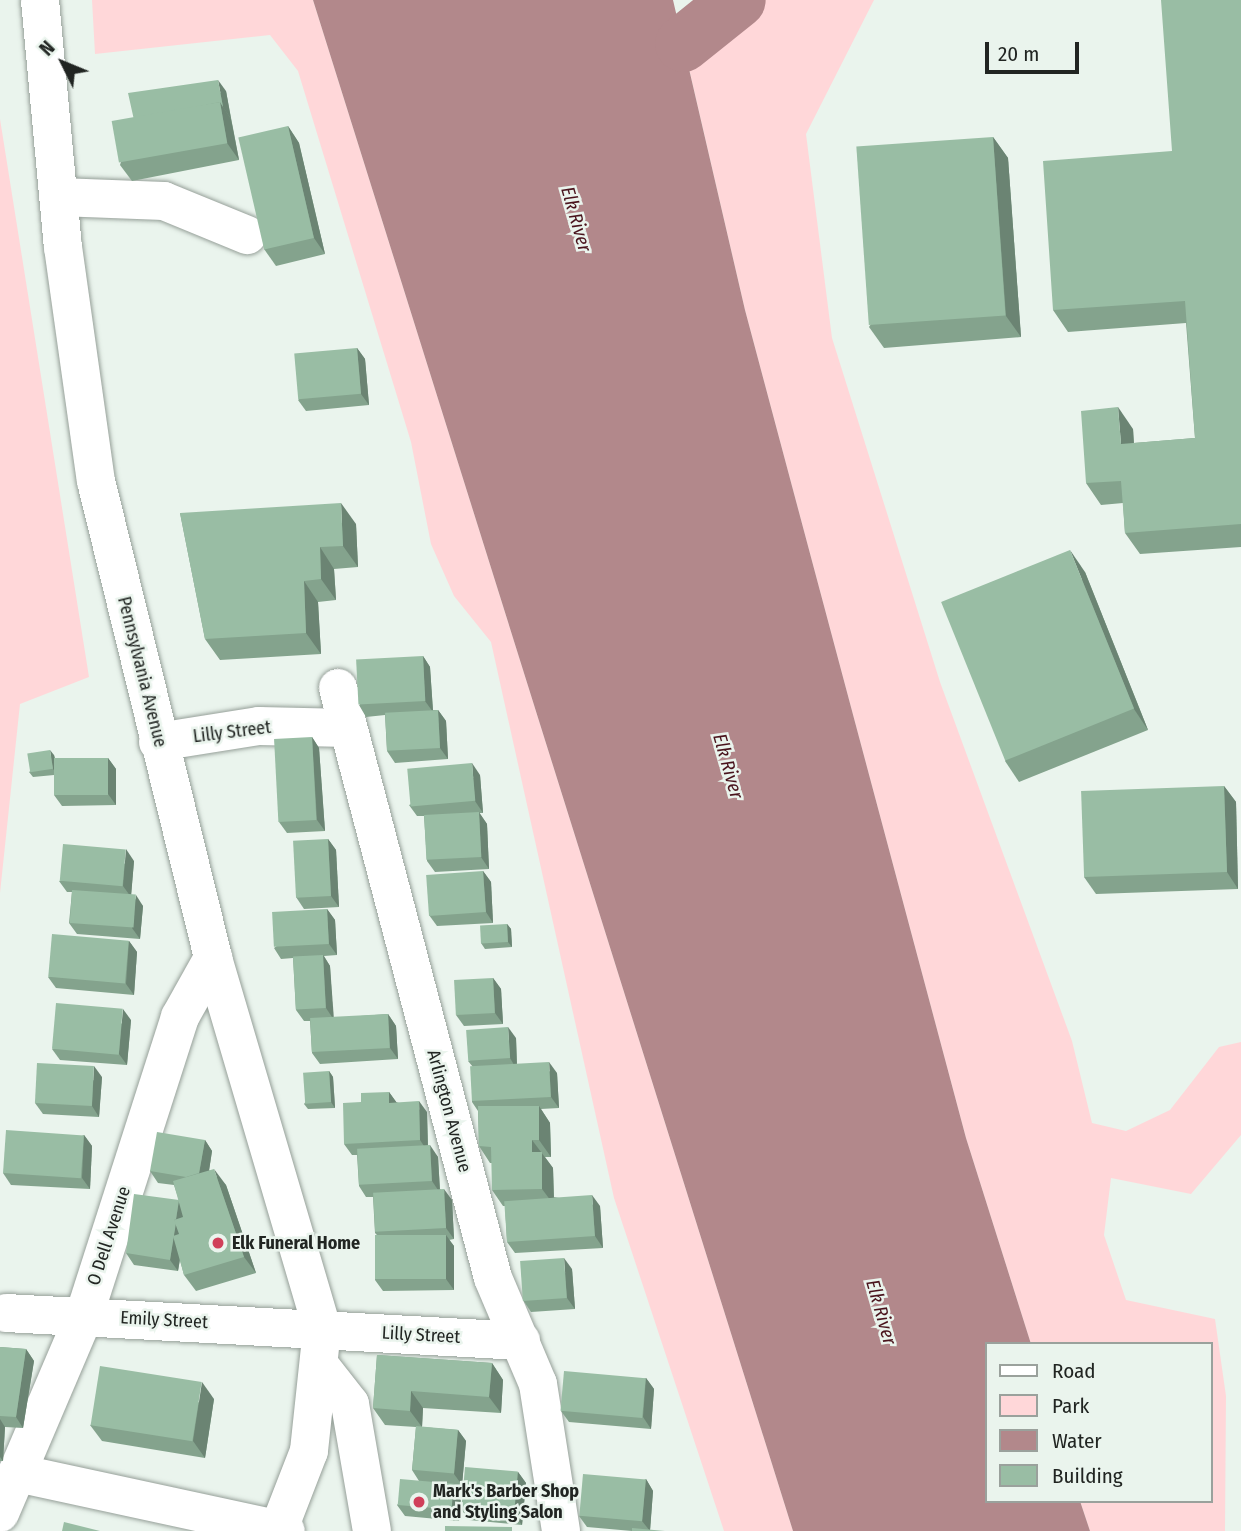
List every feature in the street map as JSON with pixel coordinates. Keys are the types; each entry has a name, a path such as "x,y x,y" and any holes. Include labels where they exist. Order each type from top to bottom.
{"street":[{"name":"Pennsylvania Avenue","path":"40,0 59,197 96,481 213,958 322,1329 321,1367 309,1451 281,1530"},
{"path":"59,197 164,201 247,235"},
{"name":"Arlington Avenue","path":"338,688 493,1278 538,1384 561,1531"},
{"name":"Lilly Street","path":"158,742 259,726 348,728"},
{"name":"O Dell Avenue","path":"0,1513 84,1316 180,1017 213,958"},
{"name":"Emily Street","path":"6,1313 322,1329"},
{"name":"Lilly Street","path":"322,1329 521,1341"},
{"path":"321,1367 350,1404 372,1531"},
{"path":"17,1473 281,1530"}],"green space":[{"path":"92,0 313,0 793,1531 724,1531 614,1198 491,642 454,596 431,544 411,442 298,71 270,35 95,54"},
{"path":"764,0 874,0 806,134 832,338 940,682 1072,1041 1092,1123 1126,1131 1170,1110 1219,1047 1241,1042 1241,1135 1191,1194 1111,1178 1104,1235 1126,1300 1215,1319 1226,1396 1225,1531 1090,1531 1081,1503 1213,1503 1213,1342 1030,1342 966,1138 745,310 687,60"},
{"path":"0,119 89,677 20,704 0,893"}],"water":[{"name":"Elk River","path":"313,0 673,0 745,310 966,1138 1030,1342 986,1342 986,1503 1081,1503 1090,1531 793,1531"}],"building":[{"path":"1161,0 1241,0 1241,524 1125,533 1121,481 1086,483 1081,411 1118,407 1121,444 1195,438 1185,301 1053,310 1043,161 1172,151"},
{"path":"218,80 223,107 220,102 134,120 128,93"},
{"path":"220,102 227,143 119,162 112,121"},
{"path":"288,126 314,238 264,250 238,137"},
{"path":"993,137 1005,316 869,325 856,147"},
{"path":"357,348 361,394 298,399 294,353"},
{"path":"341,503 343,546 320,547 321,579 304,581 306,633 205,639 180,513"},
{"path":"1070,550 1134,709 1005,761 941,602"},
{"path":"423,656 425,701 358,704 356,660"},
{"path":"438,710 440,748 387,751 385,713"},
{"path":"312,737 316,820 278,822 274,739"},
{"path":"50,750 53,769 30,772 27,754"},
{"path":"54,758 108,758 108,795 54,795"},
{"path":"472,763 475,801 411,807 407,769"},
{"path":"1224,786 1227,872 1084,877 1081,791"},
{"path":"479,812 481,857 426,860 424,815"},
{"path":"328,839 331,896 296,898 293,841"},
{"path":"63,844 126,849 123,886 60,881"},
{"path":"483,871 486,912 429,916 426,875"},
{"path":"72,890 136,894 134,927 70,923"},
{"path":"327,909 329,944 274,947 272,912"},
{"path":"507,924 508,942 481,943 480,925"},
{"path":"52,934 129,941 125,984 48,977"},
{"path":"323,955 326,1008 296,1009 293,957"},
{"path":"493,978 495,1013 456,1015 454,980"},
{"path":"56,1003 123,1009 119,1055 52,1049"},
{"path":"388,1014 390,1048 312,1052 310,1018"},
{"path":"508,1027 510,1058 468,1061 466,1030"},
{"path":"549,1062 551,1097 472,1101 470,1066"},
{"path":"37,1063 94,1066 92,1106 35,1103"},
{"path":"329,1071 331,1102 305,1104 303,1073"},
{"path":"389,1092 389,1103 419,1101 420,1140 344,1144 343,1103 361,1102 361,1093"},
{"path":"478,1106 539,1106 539,1140 532,1140 532,1152 542,1152 542,1189 492,1190 491,1147 479,1146"},
{"path":"6,1130 84,1135 81,1178 3,1173"},
{"path":"157,1132 205,1140 199,1173 186,1177 150,1171"},
{"path":"430,1145 432,1181 359,1185 357,1149"},
{"name":"Elk Funeral Home","path":"214,1169 244,1257 184,1275 173,1236 179,1234 174,1220 183,1217 173,1181"},
{"path":"444,1189 446,1228 375,1232 373,1193"},
{"path":"134,1194 179,1200 170,1260 126,1253"},
{"path":"592,1195 595,1236 507,1242 504,1201"},
{"path":"375,1235 446,1235 446,1279 375,1279"},
{"path":"564,1258 567,1298 523,1301 520,1261"},
{"path":"0,1347 26,1349 16,1417 0,1416"},
{"path":"377,1355 492,1363 489,1397 411,1391 410,1411 373,1408"},
{"path":"100,1366 202,1382 192,1441 91,1425"},
{"path":"564,1371 646,1378 642,1418 561,1411"},
{"path":"416,1426 458,1430 454,1473 412,1470"},
{"path":"465,1467 518,1472 514,1513 461,1509"},
{"path":"583,1474 646,1479 642,1521 579,1516"},
{"path":"400,1479 454,1484 452,1510 398,1505"},
{"path":"64,1522 100,1531 62,1531"},
{"path":"445,1526 512,1527 512,1531 445,1531"},
{"path":"632,1528 665,1531 632,1531"}],"waterway":[{"path":"683,44 738,0"}],"place":[{"name":"Elk Funeral Home","path":"218,1243"},
{"name":"Mark's Barber Shop and Styling Salon","path":"419,1502"}]}
